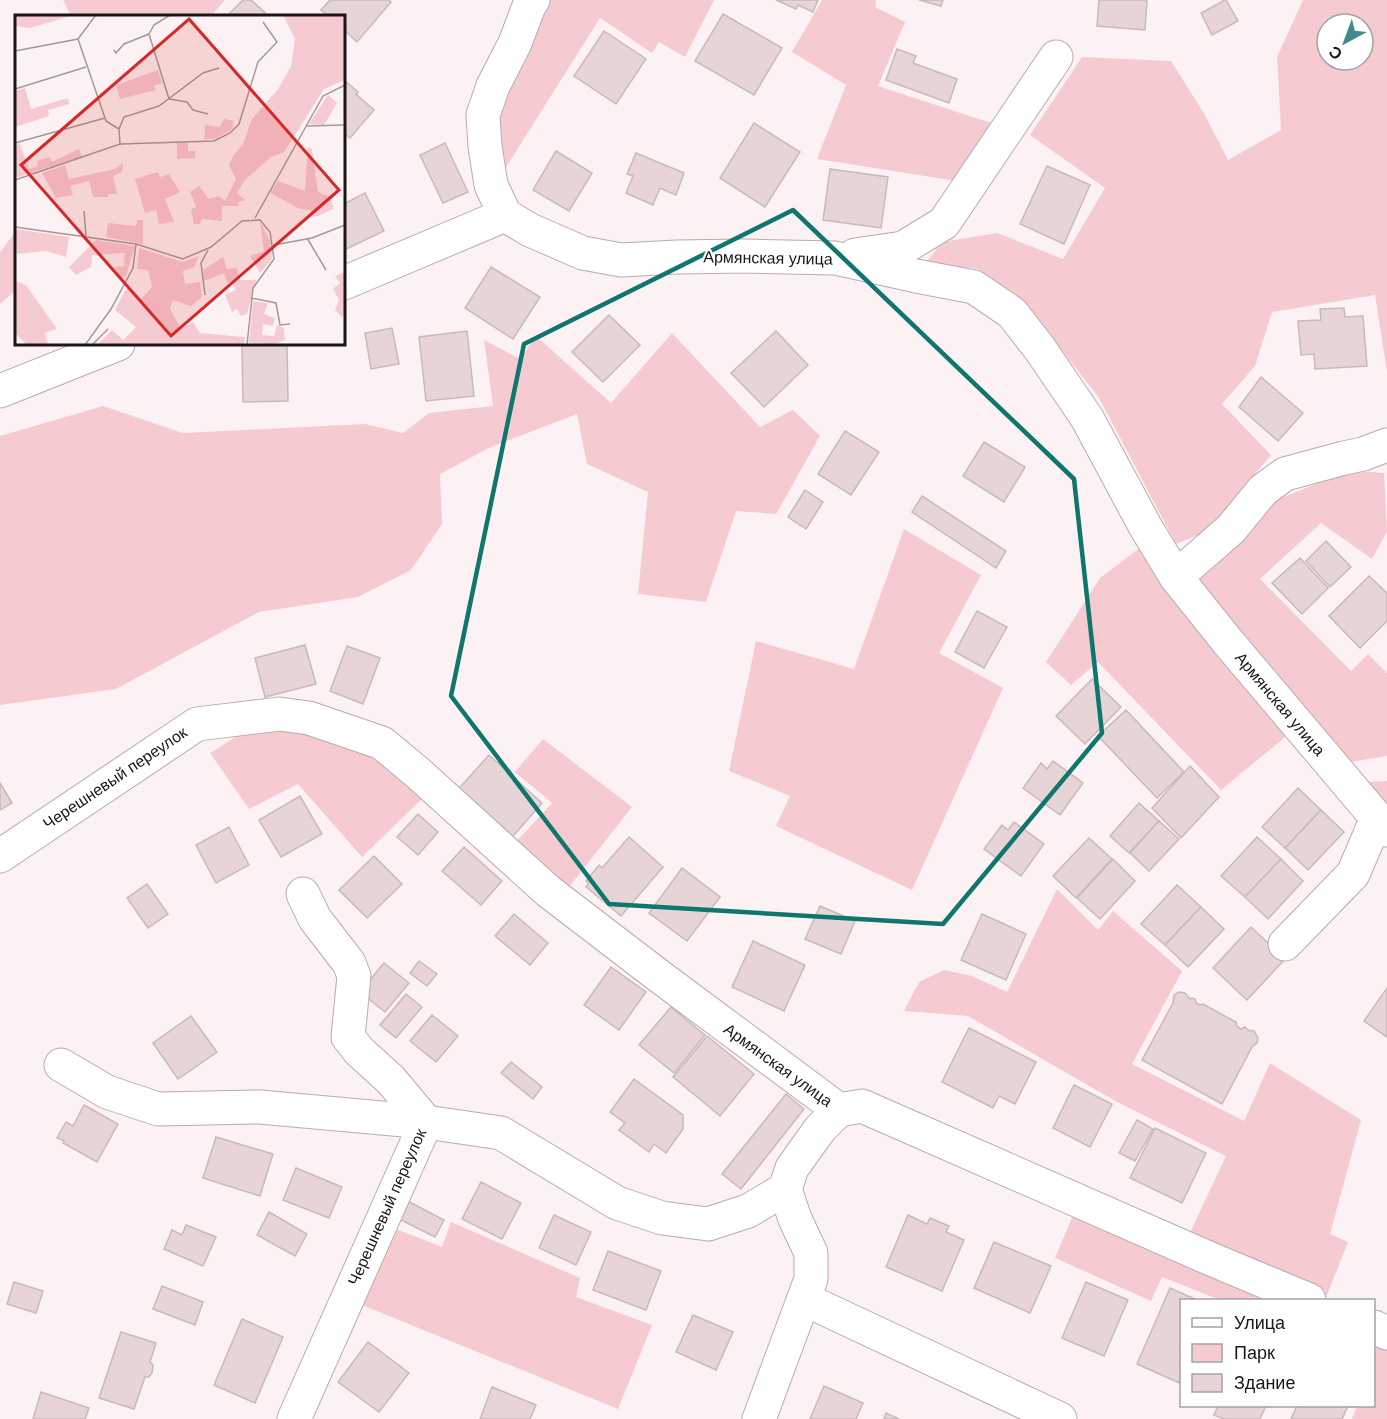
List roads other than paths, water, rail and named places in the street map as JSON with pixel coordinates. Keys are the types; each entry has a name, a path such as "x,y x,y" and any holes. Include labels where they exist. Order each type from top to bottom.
{"street":[{"path":"345,283 505,215 491,185 483,115 493,87 515,43 526,2"},
{"path":"835,258 903,248 945,223 1056,57"},
{"name":"Армянская улица","path":"505,215 530,230 583,253 621,260 744,256 835,258 974,287 1012,313 1040,349 1087,418 1145,526 1176,576 1228,642 1382,824"},
{"path":"0,391 115,345"},
{"path":"1176,576 1231,529 1263,490 1285,474 1363,454 1387,445"},
{"name":"Черешневый переулок","path":"0,856 197,724 279,714 309,718"},
{"name":"Армянская улица","path":"309,718 382,743 548,891 839,1110 862,1106 1307,1299"},
{"path":"1285,944 1353,874 1382,824"},
{"path":"303,894 315,919 349,963 354,976 348,1037 359,1051 391,1080 426,1122"},
{"path":"61,1065 106,1092 158,1109 260,1107 426,1122"},
{"path":"759,1419 811,1279 811,1253 795,1219 785,1189 792,1168 820,1130 839,1110"},
{"name":"Черешневый переулок","path":"294,1419 426,1122 501,1133 617,1203 662,1218 708,1224 748,1211 785,1189"},
{"path":"804,1299 1060,1419"}]}
